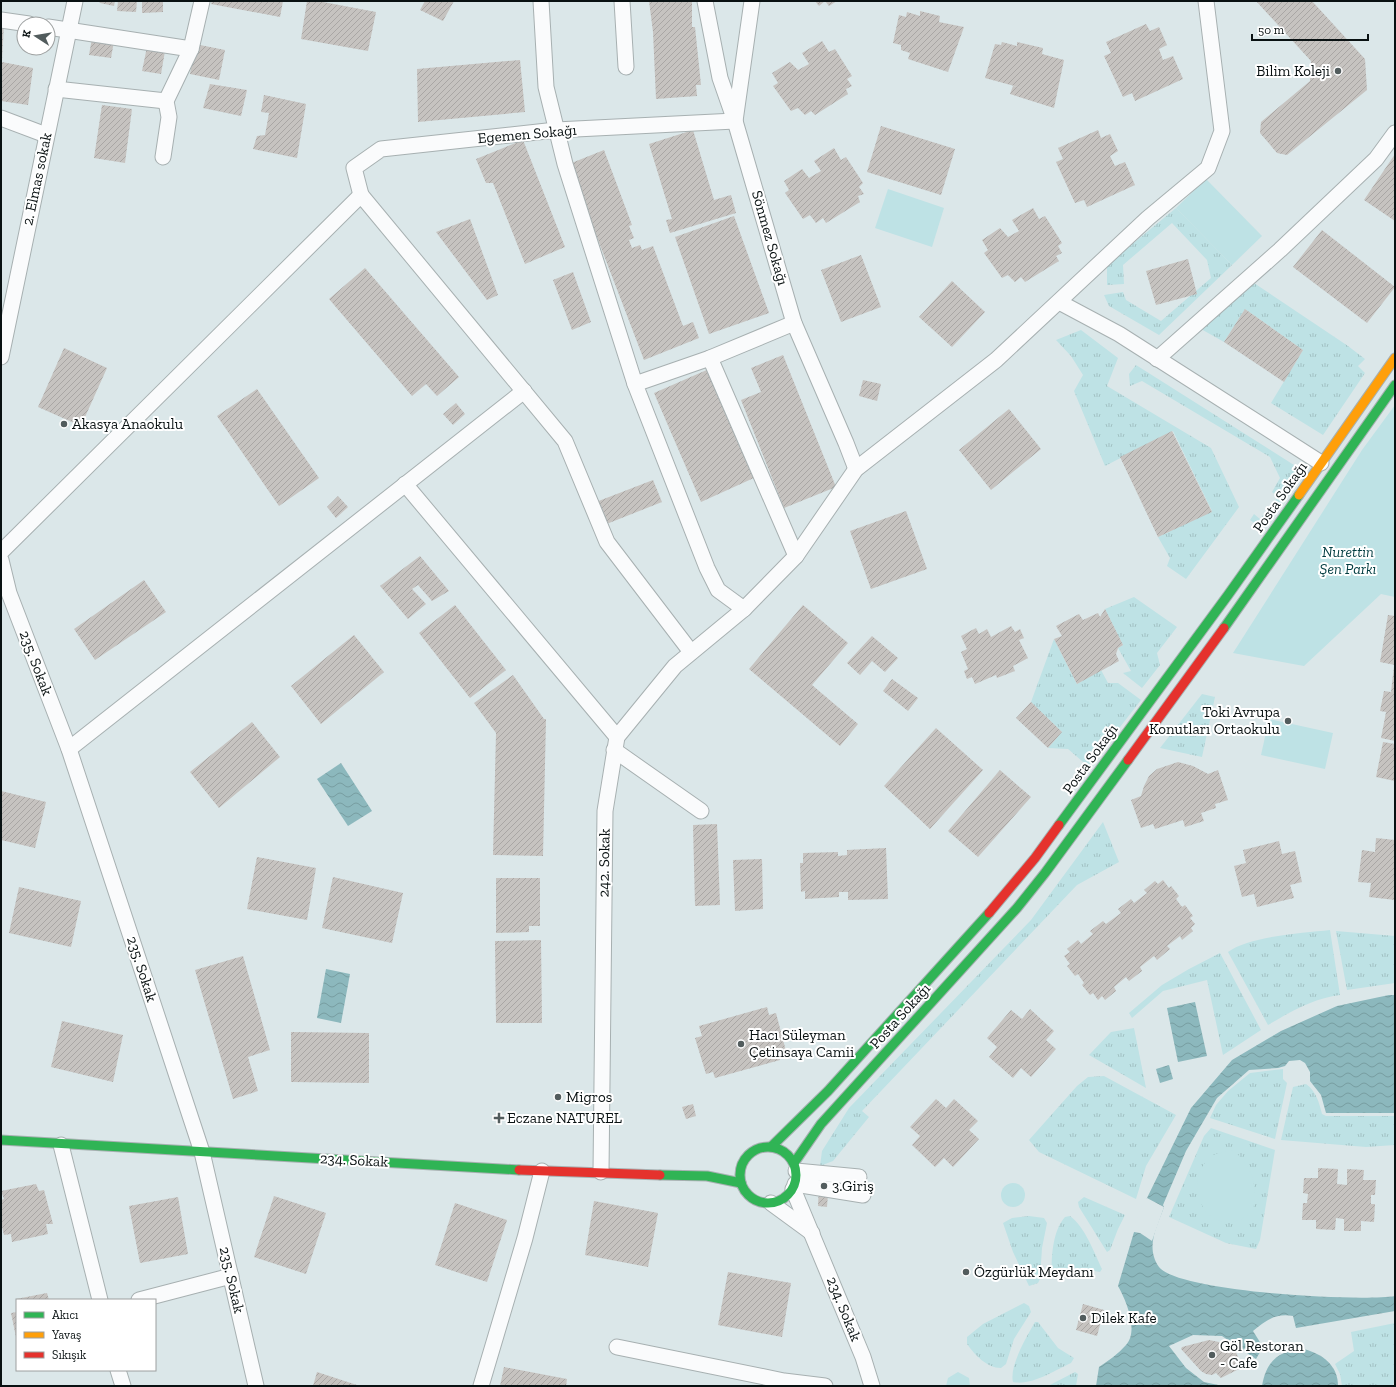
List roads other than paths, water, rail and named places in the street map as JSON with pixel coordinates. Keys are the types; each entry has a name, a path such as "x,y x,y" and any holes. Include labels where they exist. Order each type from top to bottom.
{"street":[{"name":"2. Elmas sokak","path":"1,356 75,1"},
{"path":"163,157 169,117 166,101 191,49 202,1"},
{"path":"541,1 546,87 556,130 565,164 636,384 707,568 718,590 744,608"},
{"path":"622,1 626,67"},
{"name":"Sönmez Sokağı","path":"705,1 720,78 735,121 794,323 856,468"},
{"path":"735,121 752,1"},
{"path":"616,743 675,666 744,608 796,556 856,468 996,360 1148,218 1208,168 1222,131 1206,1"},
{"path":"1,20 16,22"},
{"path":"56,27 191,49"},
{"path":"56,89 166,101"},
{"path":"1,118 46,135"},
{"name":"Egemen Sokağı","path":"361,195 354,168 381,149 556,130 735,121"},
{"path":"1157,359 1280,250 1370,165 1395,133"},
{"path":"1,552 361,195 565,441 607,542 691,652"},
{"path":"1058,302 1119,334 1335,471"},
{"path":"636,384 710,358 794,323"},
{"path":"710,358 796,556"},
{"name":"Posta Sokağı","path":"772,1146 794,1127 1008,891 1034,858 1195,639 1395,358"},
{"name":"Posta Sokağı","path":"795,1177 820,1124 1016,908 1045,873 1226,626 1395,385"},
{"path":"69,749 524,391"},
{"path":"405,484 616,743 701,811"},
{"name":"235. Sokak","path":"1,560 9,593 69,749 202,1152 256,1386"},
{"name":"242. Sokak","path":"601,1172 605,811 616,743"},
{"name":"234. Sokak","path":"1,1140 61,1145 542,1171 706,1176 741,1183"},
{"path":"61,1145 100,1299"},
{"path":"772,1146 784,1151 795,1177 784,1199 771,1203 758,1202 752,1198 741,1183 740,1176 743,1162 747,1156 758,1148 772,1146"},
{"name":"234. Sokak","path":"706,1176 743,1162"},
{"path":"481,1386 525,1238 542,1171"},
{"path":"795,1177 859,1177"},
{"path":"795,1177 863,1195"},
{"name":"234. Sokak","path":"795,1177 813,1234 863,1357 872,1386"},
{"path":"771,1203 813,1234"},
{"path":"143,1299 231,1276"},
{"path":"617,1347 755,1381 784,1381 825,1386"},
{"path":"118,1371 122,1386"}],"water":[{"path":"341,763 372,811 348,826 317,779"},
{"path":"326,969 350,974 341,1023 317,1018"},
{"path":"1395,995 1395,1113 1326,1113 1321,1095 1310,1081 1310,1072 1305,1063 1300,1060 1289,1061 1285,1066 1278,1068 1249,1070 1217,1098 1186,1151 1163,1205 1164,1207 1154,1237 1153,1252 1159,1267 1173,1276 1199,1283 1233,1289 1310,1296 1376,1298 1395,1296 1395,1311 1296,1328 1293,1316 1287,1315 1272,1318 1253,1331 1263,1347 1256,1359 1222,1336 1193,1335 1169,1346 1186,1368 1204,1382 1223,1386 1096,1386 1099,1367 1120,1351 1130,1339 1130,1316 1118,1286 1134,1232 1147,1198 1191,1108 1232,1060 1281,1031 1337,1006"},
{"path":"1195,1002 1207,1056 1178,1062 1167,1008"},
{"path":"1169,1065 1173,1079 1160,1083 1156,1069"},
{"path":"1304,1349 1323,1357 1332,1366 1338,1386 1262,1386 1267,1370 1275,1358 1287,1352"}],"place":[{"name":"Bilim Koleji","path":"1338,71"},
{"name":"Akasya Anaokulu","path":"64,424"},
{"name":"Toki Avrupa Konutları Ortaokulu","path":"1288,721"},
{"name":"Hacı Süleyman Çetinsaya Camii","path":"741,1044"},
{"name":"Migros","path":"558,1097"},
{"name":"Eczane NATUREL","path":"499,1118"},
{"name":"3.Giriş","path":"824,1186"},
{"name":"Özgürlük Meydanı","path":"966,1272"},
{"name":"Dilek Kafe","path":"1083,1318"},
{"name":"Göl Restoran - Cafe","path":"1212,1355"}],"park label":[{"name":"Nurettin Şen Parkı","path":"1348,560"}]}
